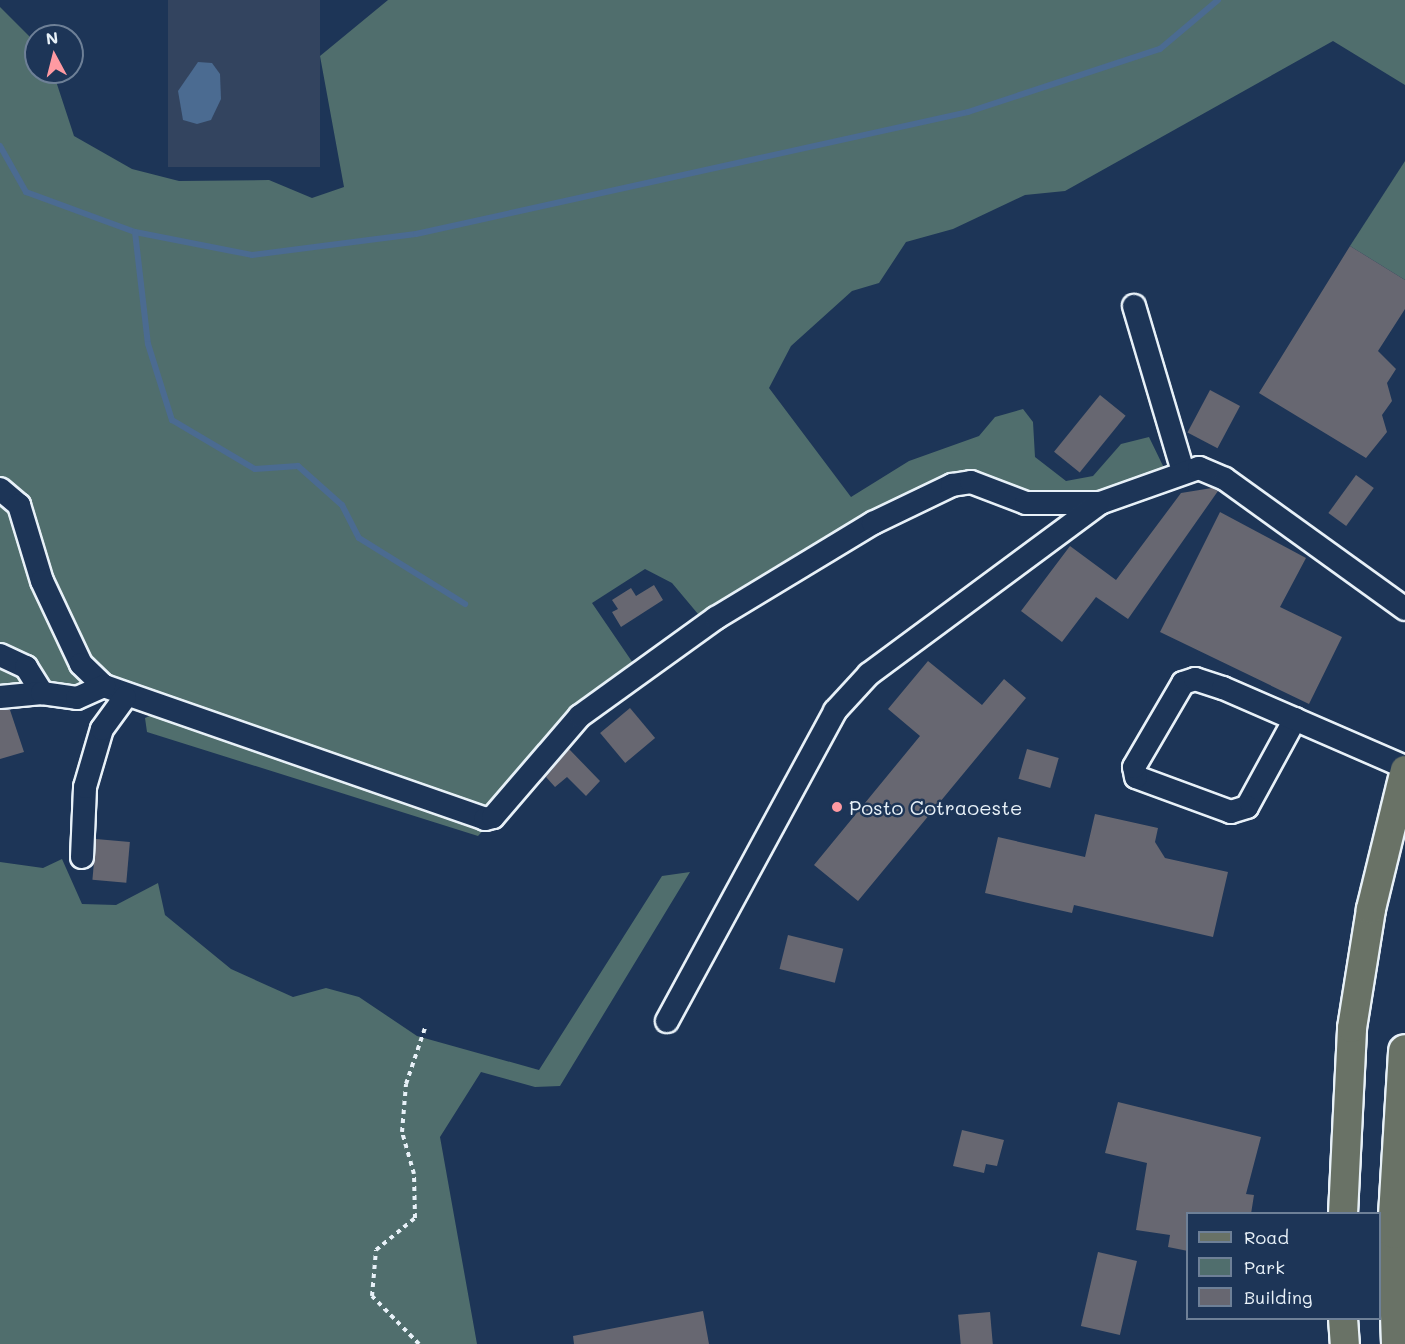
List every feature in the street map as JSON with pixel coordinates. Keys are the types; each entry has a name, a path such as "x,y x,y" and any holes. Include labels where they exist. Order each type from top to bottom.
{"highway":[{"path":"1398,1344 1394,1232 1405,1051"}],"main road":[{"path":"1343,1212 1352,1028 1371,909 1405,769"},
{"path":"1343,1320 1345,1344"}],"street":[{"path":"1134,306 1183,471"},
{"path":"667,1021 835,711 869,674 1100,504 1183,471 1199,468 1225,479 1405,609"},
{"path":"0,489 19,505 42,581 81,664 104,686 125,697 485,819 493,817 580,716 716,618 873,524 952,485 971,482 1026,503 1100,504"},
{"path":"0,655 26,668 42,693"},
{"path":"1295,719 1247,807 1231,812 1136,777 1134,767 1183,683 1195,679 1223,688 1295,719 1405,769"},
{"path":"0,697 42,693 77,698 104,686"},
{"path":"82,857 85,787 102,729 125,697"}],"path":[{"path":"419,1344 372,1296 376,1250 416,1218 414,1174 402,1132 406,1084 425,1028"}],"shaded area":[{"path":"168,0 320,0 320,167 168,167"},
{"path":"198,62 212,63 220,74 221,99 211,120 197,124 183,120 178,91"}],"green space":[{"path":"388,0 1405,0 1405,85 1333,41 1065,191 1025,195 953,229 906,242 879,283 852,291 791,346 769,388 851,497 909,461 979,436 995,417 1023,409 1033,422 1035,457 1066,481 1093,476 1121,444 1149,437 1165,470 1098,494 1031,498 966,475 865,517 698,614 672,583 645,569 592,603 635,666 478,836 147,732 145,718 152,715 97,694 0,692 0,7 24,31 24,84 57,84 74,136 132,169 179,181 269,180 312,198 344,187 320,56"},
{"path":"1405,161 1405,280 1350,246"},
{"path":"62,859 82,904 116,905 158,883 165,915 231,969 293,997 326,988 359,997 417,1036 539,1070 662,876 690,872 560,1086 535,1087 481,1072 440,1137 477,1344 0,1344 0,862 43,868"}],"building":[{"path":"1350,246 1405,280 1405,309 1378,351 1396,369 1387,383 1392,401 1382,415 1387,432 1366,458 1259,393"},
{"path":"1210,390 1240,406 1217,448 1187,432"},
{"path":"1100,395 1126,416 1080,472 1054,452"},
{"path":"1356,475 1374,488 1346,526 1328,513"},
{"path":"1212,488 1218,491 1128,619 1096,597 1062,642 1021,611 1070,546 1116,580 1181,493"},
{"path":"1220,512 1306,558 1280,607 1342,637 1309,704 1160,632"},
{"path":"654,585 663,600 621,627 612,612 618,609 612,600 631,588 636,596"},
{"path":"928,661 982,705 1004,679 1026,698 858,901 814,865 920,736 888,709"},
{"path":"630,708 655,738 625,763 600,733"},
{"path":"0,710 10,710 24,752 0,759"},
{"path":"569,749 600,781 586,796 567,777 555,787 546,777"},
{"path":"1027,749 1059,758 1050,788 1018,779"},
{"path":"1095,814 1158,828 1155,842 1165,858 1228,872 1213,937 1074,905 1072,913 985,893 998,837 1085,857"},
{"path":"96,839 130,842 126,883 92,880"},
{"path":"788,935 843,949 835,983 780,969"},
{"path":"1118,1102 1261,1137 1246,1194 1254,1195 1251,1212 1186,1212 1186,1251 1168,1247 1170,1235 1136,1230 1147,1163 1105,1153"},
{"path":"962,1130 1004,1140 997,1166 986,1164 984,1173 953,1166"},
{"path":"1098,1252 1137,1261 1120,1335 1081,1326"},
{"path":"703,1311 709,1344 574,1344 573,1336"},
{"path":"990,1312 993,1344 961,1344 958,1315"}],"waterway":[{"path":"0,146 26,192 135,232 252,255 416,234 968,112 1160,49 1218,0"},
{"path":"135,232 148,344 172,420 255,469 298,466 342,505 359,538 465,604"}],"place":[{"name":"Posto Cotraoeste","path":"837,807"}]}
